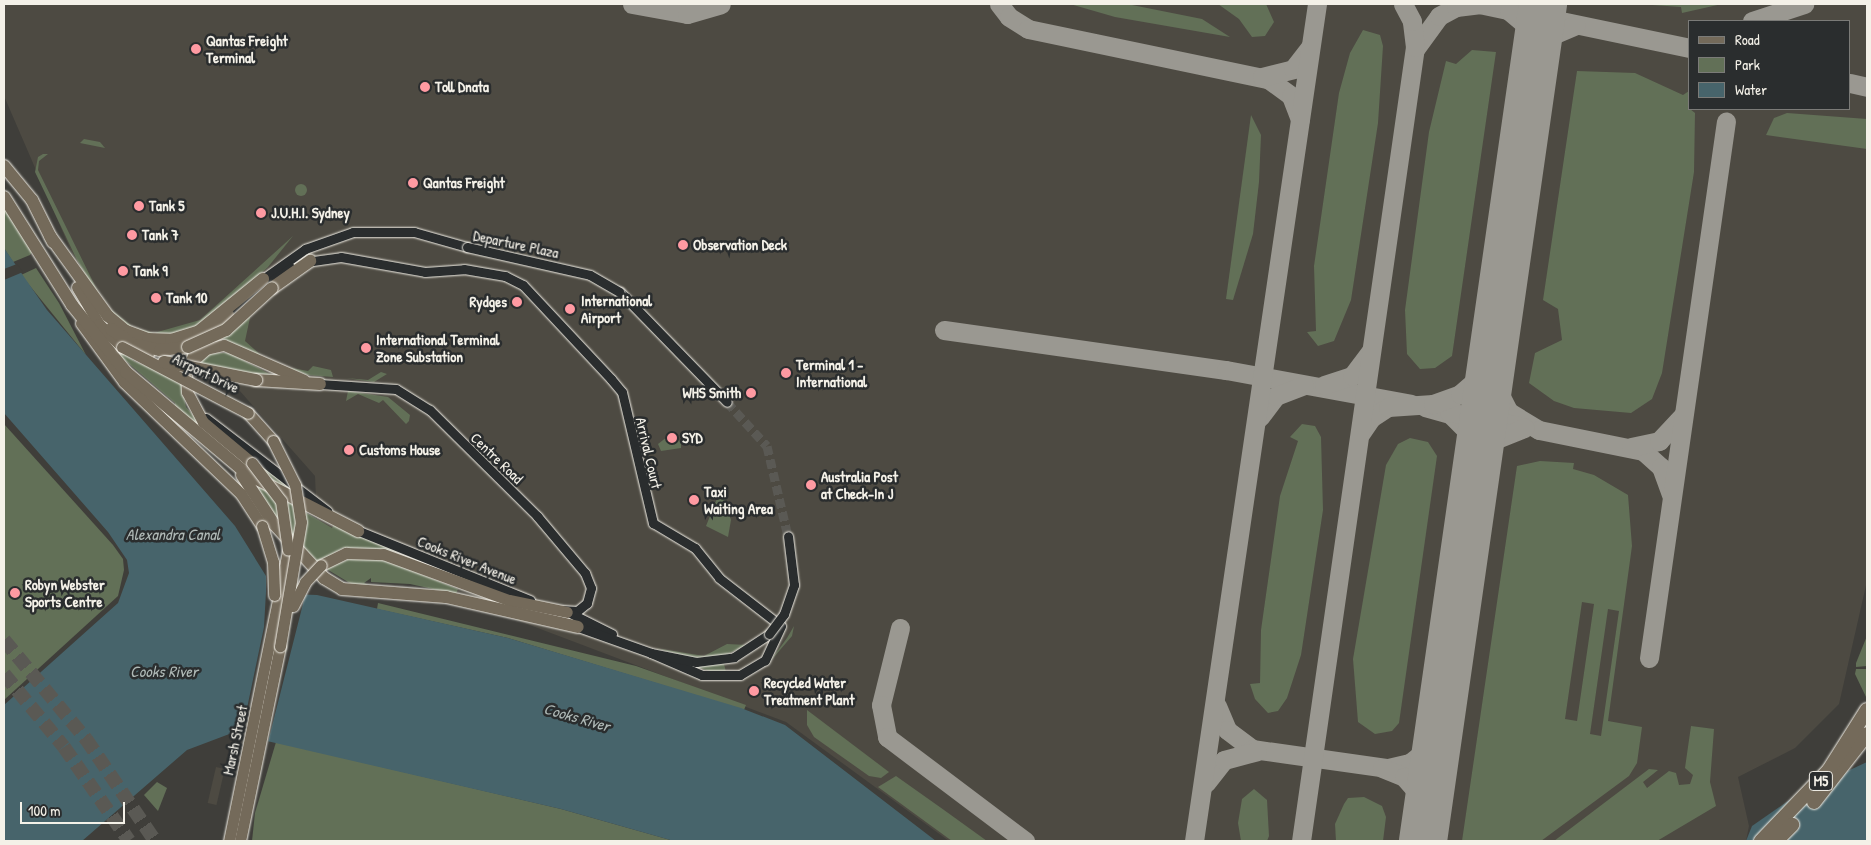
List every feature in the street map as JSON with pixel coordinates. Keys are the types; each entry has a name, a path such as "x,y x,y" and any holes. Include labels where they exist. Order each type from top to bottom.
{"highway":[{"name":"Airport Drive","path":"4,166 32,200 77,288"},
{"path":"4,197 20,216 72,305 116,362 187,424 245,479 274,524 335,586 355,593 446,597 578,627"},
{"path":"50,236 108,316 141,337 164,341 188,336 247,292 314,260"},
{"path":"114,332 151,349 192,348 226,330 269,282"},
{"path":"77,288 125,345 182,368 256,380 320,384"},
{"path":"187,424 265,485 358,531"},
{"name":"M5","path":"1761,841 1829,770 1867,710"},
{"name":"M5","path":"1776,841 1839,775 1867,734"}],"main road":[{"name":"Airport Drive","path":"77,288 99,324 125,345 238,406 266,431 286,462 298,497 301,534 275,645"},
{"path":"247,292 192,348 188,368 187,389 203,422 252,462 276,491 288,530 275,645"},
{"path":"72,305 124,382 163,424 242,494 262,526 274,571 275,645"},
{"path":"187,389 199,354 220,345 284,374 320,384"},
{"path":"275,645 299,592 321,565 346,553 367,552 435,572 509,600 568,612"},
{"path":"435,572 478,594 578,627"},
{"name":"Marsh Street","path":"240,841 248,776 275,645"},
{"name":"Marsh Street","path":"229,841 248,776"}],"street":[{"name":"Departure Plaza","path":"269,282 281,264 334,237 401,230 590,275 620,292 727,402"},
{"name":"Arrival Court","path":"314,260 341,257 425,272 472,270 517,281 622,392 653,523 695,548 719,578 781,626 764,660 740,675 702,676 651,653"},
{"name":"Centre Road","path":"320,384 396,389 420,402 537,516 585,573 590,598 582,608 568,612"},
{"name":"Cooks River Avenue","path":"187,389 207,418 358,531 568,612 629,644"},
{"path":"578,627 651,653 707,663 742,653 770,634 784,614 794,585 788,536"}],"shaded area":[{"path":"4,4 1867,4 1867,581 1839,704 1795,748 1738,777 1749,826 1746,841 949,841 786,722 318,545 315,476 239,390 122,321 84,281 4,96"},
{"path":"216,767 225,769 216,805 208,803"}],"green space":[{"path":"1070,4 1127,4 1202,19 1230,37 1115,17"},
{"path":"1218,4 1266,4 1274,22 1265,36 1252,37 1239,19"},
{"path":"1638,4 1722,4 1682,13 1681,7"},
{"path":"1363,30 1380,35 1383,46 1378,123 1351,300 1334,341 1318,346 1307,332 1316,331 1314,266 1339,93 1350,53"},
{"path":"1472,50 1496,52 1452,356 1435,368 1420,369 1407,354 1405,310 1429,132 1446,61 1456,64"},
{"path":"1577,71 1635,73 1683,95 1688,92 1688,110 1695,113 1694,172 1662,373 1652,399 1631,413 1574,408 1554,401 1529,383 1535,353 1562,340 1558,309 1543,300"},
{"path":"1787,113 1867,119 1867,149 1766,135 1774,118"},
{"path":"1251,115 1261,135 1259,182 1253,234 1233,300 1226,299"},
{"path":"84,139 100,142 105,148 80,143"},
{"path":"48,154 39,161 38,170 104,304 133,327 154,333 200,320 293,236 268,267 205,323 168,336 142,333 112,316 98,298 77,260 35,172 38,157"},
{"path":"301,184 307,190 301,196 295,190"},
{"path":"4,206 34,248 30,255 13,262 4,248"},
{"path":"36,268 59,303 86,355 21,275"},
{"path":"251,313 245,341 264,358 220,337"},
{"path":"111,343 134,361 180,380 186,407 206,430 305,495 286,494 175,408 175,403 114,351"},
{"path":"212,353 230,353 273,376 203,368 201,361"},
{"path":"313,366 331,370 333,377 308,375 286,367 308,371"},
{"path":"381,372 387,374 374,382 346,378 368,380"},
{"path":"348,391 388,397 410,415 409,421 406,424 383,400 379,403 358,394 346,401"},
{"path":"4,424 113,545 123,559 124,570 118,596 4,700"},
{"path":"1302,424 1315,426 1321,437 1323,510 1301,655 1287,698 1278,711 1268,713 1255,699 1250,684 1260,683 1261,630 1280,496 1298,441 1290,437"},
{"path":"667,437 681,441 681,448 661,451 658,444"},
{"path":"1410,438 1428,442 1437,456 1399,723 1392,731 1375,734 1358,722 1353,659 1386,465 1398,444"},
{"path":"1540,461 1574,463 1573,469 1594,475 1628,495 1632,546 1608,721 1642,727 1637,763 1629,776 1541,841 1462,841 1517,466","holes":["1582,602 1594,604 1577,721 1565,719","1608,609 1619,611 1601,736 1590,734"]},
{"path":"261,486 332,528 334,524 400,552 343,548 318,562 275,518 258,488"},
{"path":"722,486 731,520 728,537 706,526"},
{"path":"353,558 382,559 458,589 456,594 410,584 371,582 371,578 364,583 368,585 353,585 325,568"},
{"path":"378,603 636,666 746,705 744,710 508,638 377,609"},
{"path":"794,626 792,636 768,664 787,638"},
{"path":"1867,636 1867,666 1856,667 1856,663"},
{"path":"727,644 747,645 723,656 698,659 655,648 704,656"},
{"path":"687,664 724,664 726,672 713,672"},
{"path":"1856,669 1867,669 1867,699 1855,674"},
{"path":"807,710 889,772 881,778 869,776 814,737 807,725"},
{"path":"1691,726 1714,729 1710,782 1716,806 1657,841 1554,841 1649,769 1658,770 1643,782 1647,788 1669,771 1676,773 1679,785 1690,784 1693,775 1685,768"},
{"path":"276,742 561,809 674,841 252,841 255,813"},
{"path":"896,776 987,841 952,841 878,787"},
{"path":"157,782 167,788 158,811 144,795"},
{"path":"1254,789 1267,800 1269,836 1267,841 1241,841 1238,823 1242,799"},
{"path":"1364,797 1382,806 1386,817 1383,841 1336,841 1335,824 1344,804 1348,798"}],"water":[{"name":"Cooks River","path":"4,248 47,310 235,526 266,576 266,593 317,595 508,638 741,708 785,725 936,841 674,841 561,809 232,733 187,750 82,841 4,841 4,705 118,603 129,573 127,560 108,532 4,413"},
{"path":"1867,762 1867,841 1746,841 1752,826 1798,794"}],"pier":[{"path":"17,264 23,272 4,280 4,269"},
{"path":"267,574 268,591 306,592 268,742 241,737 264,627"}],"taxiway":[{"path":"632,4 687,14 721,4"},
{"path":"999,4 1009,17 1028,29 1268,79 1291,96 1300,119"},
{"path":"1194,841 1317,4"},
{"path":"1301,841 1415,47 1412,21 1403,4"},
{"path":"1479,4 1688,48"},
{"path":"1416,48 1439,16 1456,7 1481,4"},
{"path":"1755,20 1804,4"},
{"path":"1509,11 1529,28 1535,48 1526,115"},
{"path":"1536,59 1548,37 1576,25"},
{"path":"1262,77 1293,69 1310,47"},
{"path":"1851,83 1867,87"},
{"path":"1649,658 1726,121"},
{"path":"1498,323 1492,379 1509,412 1539,430 1643,451 1661,467 1671,494"},
{"path":"944,330 1226,370 1411,404"},
{"path":"1324,385 1352,376 1370,352"},
{"path":"1361,433 1371,418 1388,407 1433,404 1460,394 1477,379 1491,356"},
{"path":"1260,417 1276,396 1304,385"},
{"path":"1425,407 1450,414 1469,433 1477,456 1472,489"},
{"path":"1449,412 1525,427"},
{"path":"1631,447 1659,441 1683,415"},
{"path":"1477,468 1492,441 1525,428"},
{"path":"900,628 881,705 887,737 1025,841"},
{"path":"1217,706 1227,730 1252,749 1388,768 1410,763 1431,746 1442,697"},
{"path":"1206,783 1224,760 1257,751"},
{"path":"1382,768 1404,777 1418,793 1425,812 1423,835"}],"runway":[{"path":"1423,841 1543,4"}],"tunnel":[{"path":"727,402 767,446 788,536"},
{"path":"4,640 86,739 155,841"},
{"path":"4,674 64,747 129,841"}],"place":[{"name":"Qantas Freight Terminal","path":"196,49"},
{"name":"Toll Dnata","path":"425,87"},
{"name":"Qantas Freight","path":"413,183"},
{"name":"Tank 5","path":"139,206"},
{"name":"J.U.H.I. Sydney","path":"261,213"},
{"name":"Tank 7","path":"132,235"},
{"name":"Observation Deck","path":"683,245"},
{"name":"Tank 9","path":"123,271"},
{"name":"Tank 10","path":"156,298"},
{"name":"Rydges","path":"517,302"},
{"name":"International Airport","path":"570,309"},
{"name":"International Terminal Zone Substation","path":"366,348"},
{"name":"Terminal 1 - International","path":"786,373"},
{"name":"WHS Smith","path":"751,393"},
{"name":"SYD","path":"672,438"},
{"name":"Customs House","path":"349,450"},
{"name":"Australia Post at Check-In J","path":"811,485"},
{"name":"Taxi Waiting Area","path":"694,500"},
{"name":"Robyn Webster Sports Centre","path":"15,593"},
{"name":"Recycled Water Treatment Plant","path":"754,691"}],"water label":[{"name":"Alexandra Canal","path":"173,534"}]}
